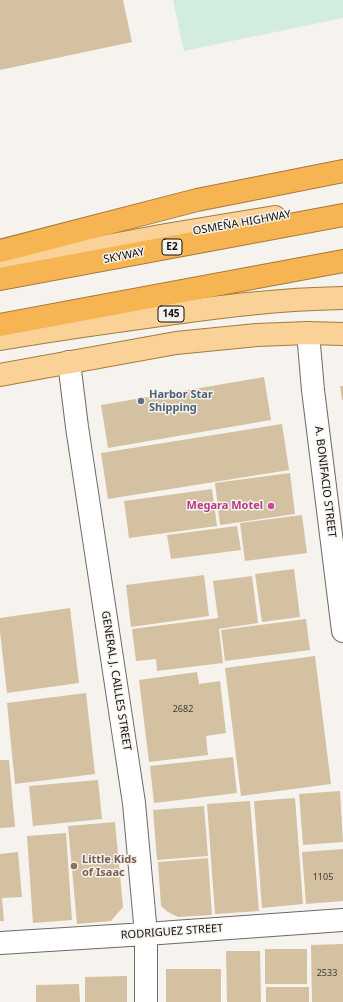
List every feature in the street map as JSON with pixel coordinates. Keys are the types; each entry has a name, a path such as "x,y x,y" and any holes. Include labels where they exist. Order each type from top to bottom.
{"highway":[{"path":"0,251 197,200 343,171"},
{"name":"SKYWAY","path":"0,279 339,209"},
{"path":"0,325 343,261"}],"main road":[{"name":"OSMEÑA HIGHWAY","path":"0,266 166,235 339,209"},
{"name":"145","path":"0,339 203,309 303,299 343,298"},
{"path":"0,375 176,344 257,335 308,333 343,334"}],"street":[{"name":"A. BONIFACIO STREET","path":"308,333 313,390 343,631"},
{"name":"GENERAL J. CAILLES STREET","path":"69,362 77,427 134,803 146,934 146,1002"},
{"name":"RODRIGUEZ STREET","path":"0,942 146,934 343,920"}],"green space":[{"path":"173,0 343,0 343,18 184,51"}],"building":[{"path":"0,0 123,0 132,42 0,70"},
{"path":"264,377 271,420 108,448 101,405"},
{"path":"340,386 343,386 343,400 342,400"},
{"path":"282,424 289,470 108,499 101,453"},
{"path":"290,473 295,514 220,525 215,483"},
{"path":"212,489 217,526 129,538 124,501"},
{"path":"302,515 307,553 245,561 240,523"},
{"path":"237,526 241,550 171,559 167,535"},
{"path":"294,569 300,617 262,622 255,574"},
{"path":"204,575 209,616 131,627 126,585"},
{"path":"252,576 258,623 219,629 223,663 157,671 156,659 136,661 132,629 218,618 213,581"},
{"path":"70,608 79,683 7,693 0,632 0,618"},
{"path":"306,619 310,650 225,661 221,630"},
{"path":"315,656 331,784 241,796 225,668"},
{"path":"197,672 199,684 220,681 226,733 206,736 208,755 149,762 139,680"},
{"path":"86,693 95,774 15,784 7,703"},
{"path":"233,757 237,793 154,803 150,766"},
{"path":"0,760 9,760 15,827 0,828"},
{"path":"98,780 102,819 33,826 29,786"},
{"path":"340,791 343,842 303,845 299,794"},
{"path":"295,798 303,904 262,908 254,801"},
{"path":"250,801 259,911 215,914 207,804"},
{"path":"204,806 208,856 157,860 153,810"},
{"path":"115,822 123,907 111,921 77,924 68,826"},
{"path":"66,833 72,920 33,923 27,836"},
{"path":"343,849 343,901 306,904 302,852"},
{"path":"18,852 22,897 2,898 4,921 0,921 0,854"},
{"path":"208,858 212,915 178,917 168,912 161,906 158,862"},
{"path":"343,944 343,1002 312,1002 311,945"},
{"path":"265,949 307,949 307,984 265,984"},
{"path":"226,951 260,951 261,1002 227,1002"},
{"path":"166,969 221,969 221,1002 166,1002"},
{"path":"127,976 127,1002 85,1002 85,977"},
{"path":"79,984 80,1002 36,1002 36,985"},
{"path":"266,987 309,987 309,1002 266,1002"}],"place":[{"name":"Harbor Star Shipping","path":"141,401"},
{"name":"Megara Motel","path":"271,506"},
{"name":"Little Kids of Isaac","path":"74,866"}]}
